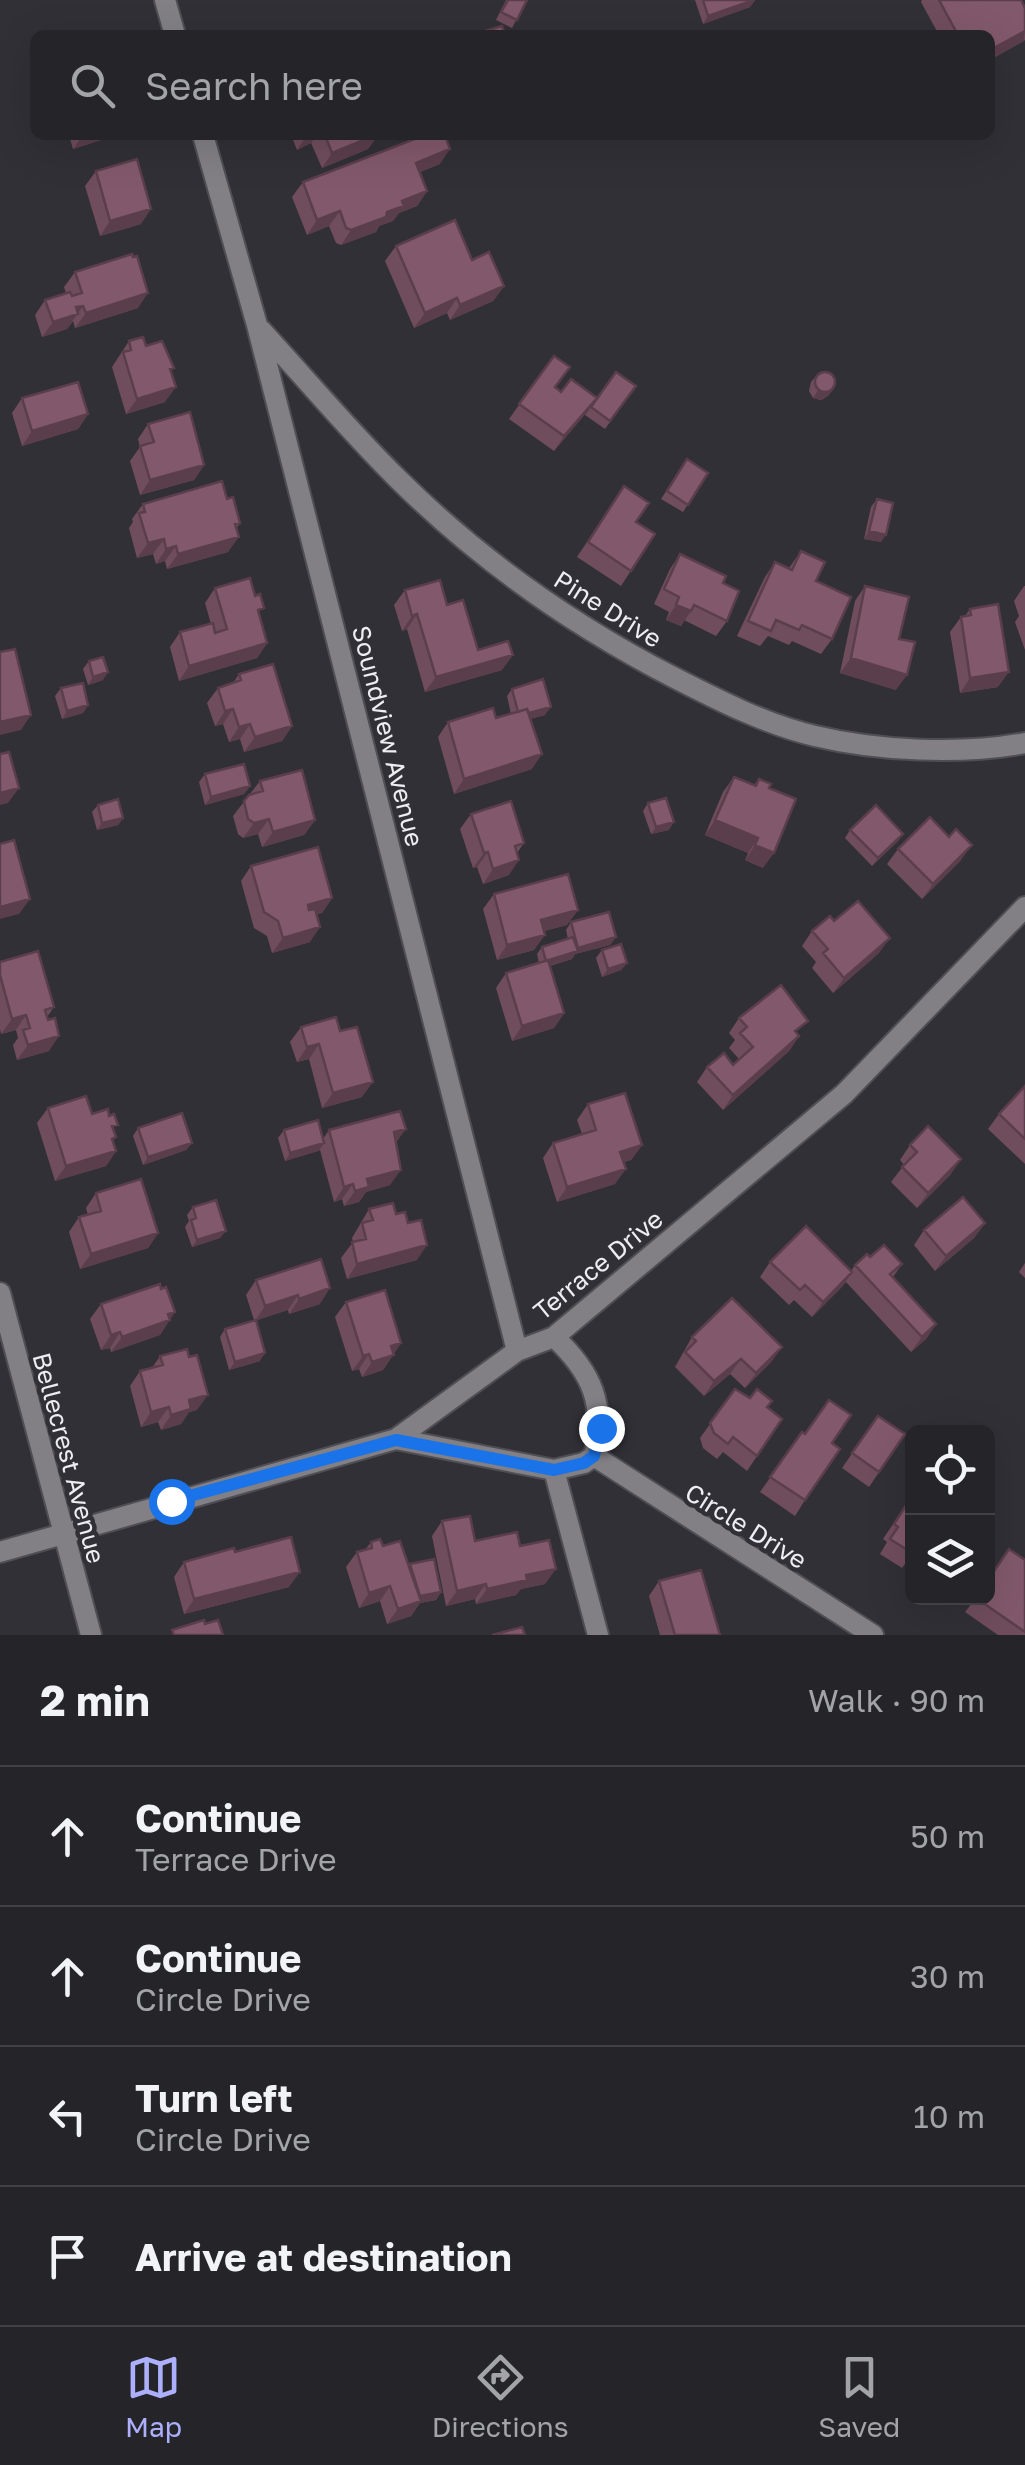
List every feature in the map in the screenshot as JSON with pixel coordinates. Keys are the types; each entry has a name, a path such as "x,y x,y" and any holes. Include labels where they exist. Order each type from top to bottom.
{"street":[{"path":"165,0 174,30"},
{"name":"Soundview Avenue","path":"204,140 257,326 517,1351"},
{"name":"Pine Drive","path":"257,326 414,494 498,569 616,647 734,708 814,736 898,748 1000,748 1025,743"},
{"name":"Terrace Drive","path":"0,1552 396,1440 517,1351 554,1337 844,1094 1025,908"},
{"name":"Bellecrest Avenue","path":"0,1293 91,1635"},
{"path":"396,1440 554,1470 584,1463 594,1456 601,1428 593,1388 578,1359 554,1337"},
{"name":"Circle Drive","path":"594,1456 873,1635"},
{"path":"554,1470 598,1635"}],"building":[{"path":"508,0 527,0 517,20 501,12"},
{"path":"703,0 754,0 708,16"},
{"path":"939,0 1021,0 1025,8 1025,31 995,47 995,30 955,30"},
{"path":"327,140 364,140 332,153"},
{"path":"412,140 447,140 450,149 416,163 427,191 402,201 404,206 387,212 386,217 351,230 346,228 340,211 317,220 303,182"},
{"path":"137,159 151,209 110,221 96,171"},
{"path":"455,220 472,260 489,252 504,286 460,305 457,298 425,313 396,246"},
{"path":"132,254 137,256 148,293 86,313 83,306 76,307 78,314 53,322 45,300 70,292 72,296 82,293 75,272"},
{"path":"143,337 146,346 162,341 174,368 170,369 176,387 137,399 123,352 131,350 129,341"},
{"path":"554,356 570,367 555,387 561,392 571,379 597,398 564,436 519,404"},
{"path":"616,372 636,386 610,421 591,407"},
{"path":"821,372 829,372 835,382 829,392 821,392 815,386 815,378"},
{"path":"78,382 88,414 32,431 22,398"},
{"path":"190,412 204,465 150,480 140,446 154,442 148,424"},
{"path":"687,459 708,473 688,505 667,491"},
{"path":"222,481 227,499 233,497 240,523 235,524 239,537 178,554 176,546 166,549 164,539 148,543 139,513 145,512 143,504"},
{"path":"624,486 649,503 636,522 655,534 631,571 588,542"},
{"path":"877,499 893,503 886,535 869,531"},
{"path":"801,551 825,562 816,581 851,597 832,639 802,625 799,630 776,620 771,631 748,621 775,562 792,570"},
{"path":"680,554 726,576 723,583 739,591 727,621 694,605 691,611 676,605 679,597 664,589"},
{"path":"250,578 255,596 260,594 264,608 258,610 267,643 189,666 180,632 213,623 215,633 227,629 215,588"},
{"path":"440,580 447,605 463,600 478,650 508,641 513,655 436,677 417,614 412,616 405,590"},
{"path":"865,586 909,597 899,639 915,642 907,675 851,658"},
{"path":"998,604 1009,672 970,678 961,617 971,615 970,609"},
{"path":"15,649 31,715 0,722 0,652"},
{"path":"103,657 108,672 93,677 89,661"},
{"path":"273,664 292,726 255,737 250,724 239,727 233,709 225,711 218,688 241,680 239,674"},
{"path":"543,679 551,707 518,712 512,689"},
{"path":"83,683 88,705 67,711 61,688"},
{"path":"493,708 496,718 527,709 542,754 464,779 448,722"},
{"path":"9,752 19,788 0,793 0,754"},
{"path":"244,764 250,786 211,797 205,774"},
{"path":"302,770 315,820 273,832 269,819 254,823 248,819 244,801 263,791 260,781"},
{"path":"734,777 756,786 759,779 771,784 769,788 796,799 774,853 755,845 758,838 715,820"},
{"path":"666,798 674,822 656,827 648,803"},
{"path":"118,799 123,818 102,823 98,805"},
{"path":"511,801 524,843 515,846 519,860 493,869 471,814"},
{"path":"876,805 903,834 878,858 850,830"},
{"path":"930,817 949,837 956,829 972,845 933,884 898,849"},
{"path":"14,840 30,899 0,907 0,844"},
{"path":"318,847 332,898 308,905 309,910 315,909 320,927 283,938 278,921 264,912 251,866"},
{"path":"568,874 578,910 541,920 545,935 507,945 494,894"},
{"path":"858,901 890,938 844,978 823,953 828,949 812,931 830,916 834,921"},
{"path":"609,912 616,937 578,948 571,922"},
{"path":"573,937 578,951 546,961 542,947"},
{"path":"621,944 627,963 608,969 602,950"},
{"path":"38,951 54,1007 45,1010 48,1020 55,1018 59,1036 28,1045 23,1030 30,1028 26,1015 12,1019 0,962"},
{"path":"548,960 564,1013 522,1026 506,973"},
{"path":"781,985 808,1021 795,1031 799,1036 733,1095 707,1067 724,1053 733,1065 753,1047 740,1033 747,1027 739,1018"},
{"path":"336,1017 340,1031 357,1027 373,1082 333,1093 319,1044 307,1047 301,1027"},
{"path":"1025,1086 1025,1139 999,1114"},
{"path":"625,1093 642,1145 620,1152 626,1169 567,1187 553,1143 596,1130 588,1104"},
{"path":"86,1096 92,1114 108,1109 109,1116 114,1114 118,1125 112,1126 116,1151 66,1166 48,1108"},
{"path":"400,1111 406,1129 394,1132 401,1170 367,1179 369,1187 355,1191 353,1184 344,1187 329,1130"},
{"path":"182,1113 192,1143 148,1157 138,1128"},
{"path":"318,1120 324,1143 290,1153 284,1130"},
{"path":"928,1126 961,1159 928,1193 902,1167 917,1152 910,1145"},
{"path":"141,1179 158,1233 91,1254 79,1217 101,1211 96,1193"},
{"path":"963,1197 985,1223 946,1256 924,1230"},
{"path":"216,1200 226,1231 197,1240 191,1220 196,1218 193,1207"},
{"path":"393,1203 396,1214 405,1212 408,1223 421,1220 427,1245 357,1264 352,1242 366,1239 362,1223 373,1220 369,1209"},
{"path":"806,1226 852,1272 823,1302 805,1285 800,1290 770,1262"},
{"path":"884,1245 902,1264 890,1274 936,1324 922,1337 855,1265"},
{"path":"321,1259 330,1288 265,1306 256,1280"},
{"path":"160,1284 161,1289 166,1287 175,1312 168,1314 170,1320 122,1337 120,1332 111,1335 101,1304"},
{"path":"385,1290 401,1343 391,1346 394,1355 372,1362 369,1354 363,1356 346,1302"},
{"path":"732,1298 782,1347 756,1373 741,1359 714,1381 685,1352 696,1341 692,1337"},
{"path":"256,1320 265,1353 235,1362 225,1329"},
{"path":"187,1349 189,1357 197,1355 208,1395 189,1400 191,1409 171,1415 169,1407 151,1412 140,1371 163,1365 160,1356"},
{"path":"735,1389 750,1398 757,1389 772,1401 767,1407 782,1419 757,1456 733,1437 728,1444 714,1433 710,1423"},
{"path":"829,1400 851,1415 832,1443 840,1449 805,1500 770,1477"},
{"path":"878,1416 905,1434 879,1472 852,1453"},
{"path":"905,1507 905,1549 890,1539 898,1527 894,1524"},
{"path":"470,1516 475,1541 517,1532 520,1546 549,1540 556,1569 487,1589 486,1584 457,1591 442,1521"},
{"path":"291,1537 300,1572 194,1599 184,1562"},
{"path":"380,1539 383,1546 400,1541 421,1601 398,1609 390,1586 369,1593 357,1552 372,1548 371,1542"},
{"path":"1009,1549 1025,1560 1025,1632 986,1605 995,1605 995,1570"},
{"path":"434,1559 441,1592 420,1596 410,1564"},
{"path":"701,1570 720,1635 675,1635 659,1581"},
{"path":"204,1620 205,1624 218,1620 223,1635 174,1635 172,1630"},
{"path":"522,1627 525,1635 492,1635"}],"route":[{"path":"171,1501 396,1440 554,1470 584,1463 594,1456 601,1428"}]}
